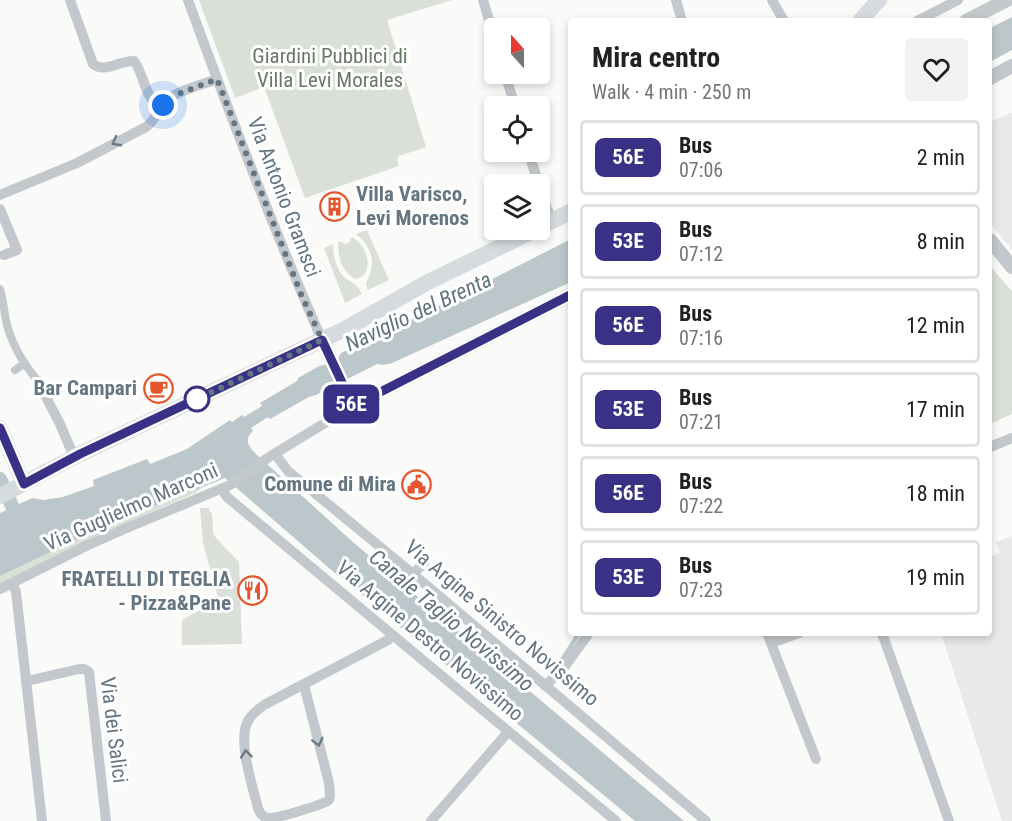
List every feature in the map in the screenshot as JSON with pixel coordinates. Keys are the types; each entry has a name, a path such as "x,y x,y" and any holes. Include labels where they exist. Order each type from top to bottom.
{"main road":[{"path":"863,18 879,0"},
{"path":"550,223 568,214"},
{"path":"0,496 74,457 322,340 428,282 514,240"},
{"path":"0,428 21,486"}],"street":[{"path":"70,0 93,64 97,68 103,68 127,60 134,61 152,101 161,108"},
{"name":"Via Antonio Gramsci","path":"188,0 301,294 322,340"},
{"path":"483,0 488,18"},
{"path":"676,0 681,18"},
{"path":"772,0 782,18"},
{"path":"924,18 958,0"},
{"path":"971,18 999,2"},
{"path":"992,77 1012,66"},
{"path":"0,195 77,163 146,127 153,121 166,101 173,96 217,79"},
{"path":"0,209 17,250 2,256"},
{"path":"992,242 1012,267"},
{"path":"0,289 6,321 18,353 37,380 74,457"},
{"path":"322,340 353,406 568,296"},
{"path":"15,369 25,363"},
{"name":"Via Guglielmo Marconi","path":"0,589 129,527 226,487 303,435 353,406"},
{"path":"992,446 1012,438"},
{"name":"Via Argine Sinistro Novissimo","path":"275,454 288,471 706,821"},
{"name":"Via Argine Destro Novissimo","path":"226,487 227,497 616,821"},
{"path":"413,574 423,563"},
{"path":"12,583 16,592 42,821"},
{"path":"304,685 329,783 329,800 320,806 273,818 264,818 258,808 245,756 245,727 249,718 264,705 388,640 393,635"},
{"path":"545,686 565,666 587,636"},
{"path":"883,636 949,821"},
{"path":"769,638 816,759"},
{"name":"Via dei Salici","path":"27,681 78,669 89,672 106,821"},
{"path":"431,821 508,732"}],"shaded area":[{"path":"1012,17 1012,50 992,61 992,27"},
{"path":"1012,113 1012,250 992,225 992,121"},
{"path":"568,241 568,283 392,363 377,364 270,419 268,417 251,428 253,431 248,437 248,443 257,455 354,543 684,821 635,821 329,568 225,478 108,525 0,576 0,513 32,498 43,500 63,497 94,486 93,480 147,459 150,464 187,449 230,420 232,422 242,415 244,417 262,406 260,403 297,381 298,378 319,366 338,359 341,353"},
{"path":"1012,536 1012,821 1002,821 942,636 992,636 992,556 1000,553 996,542"}],"green space":[{"name":"Giardini Pubblici di Villa Levi Morales","path":"199,0 452,0 387,20 426,147 399,156 397,160 399,166 305,198 264,87 235,98"},
{"path":"367,230 389,280 368,290 366,285 371,272 371,255 364,241 356,234"},
{"path":"352,237 360,243 366,253 368,264 365,274 355,279 343,268 338,248 338,242 344,244 350,242"},
{"path":"333,244 334,257 339,270 344,277 356,285 362,294 345,303 324,248"},
{"path":"992,268 1012,291 1012,414 992,423"},
{"path":"205,486 195,493 103,533 0,584 0,576 108,525"},
{"path":"200,508 209,508 212,513 213,533 239,562 242,644 182,645 182,620 218,597 203,543"}],"waterway":[{"path":"0,479 20,524"},
{"path":"558,666 577,636"}],"bus line":[{"name":"56E","path":"0,428 24,484 80,454 322,340 353,406 568,296"}],"place":[{"name":"Villa Varisco, Levi Morenos","path":"335,206"},
{"name":"Bar Campari","path":"158,388"},
{"name":"Comune di Mira","path":"417,484"},
{"name":"FRATELLI DI TEGLIA - Pizza&Pane","path":"252,591"}],"route":[{"path":"163,105 173,96 217,79 301,294 322,340 193,401 197,399"}],"water label":[{"name":"Naviglio del Brenta","path":"418,311"},
{"name":"Canale Taglio Novissimo","path":"452,620"}]}
